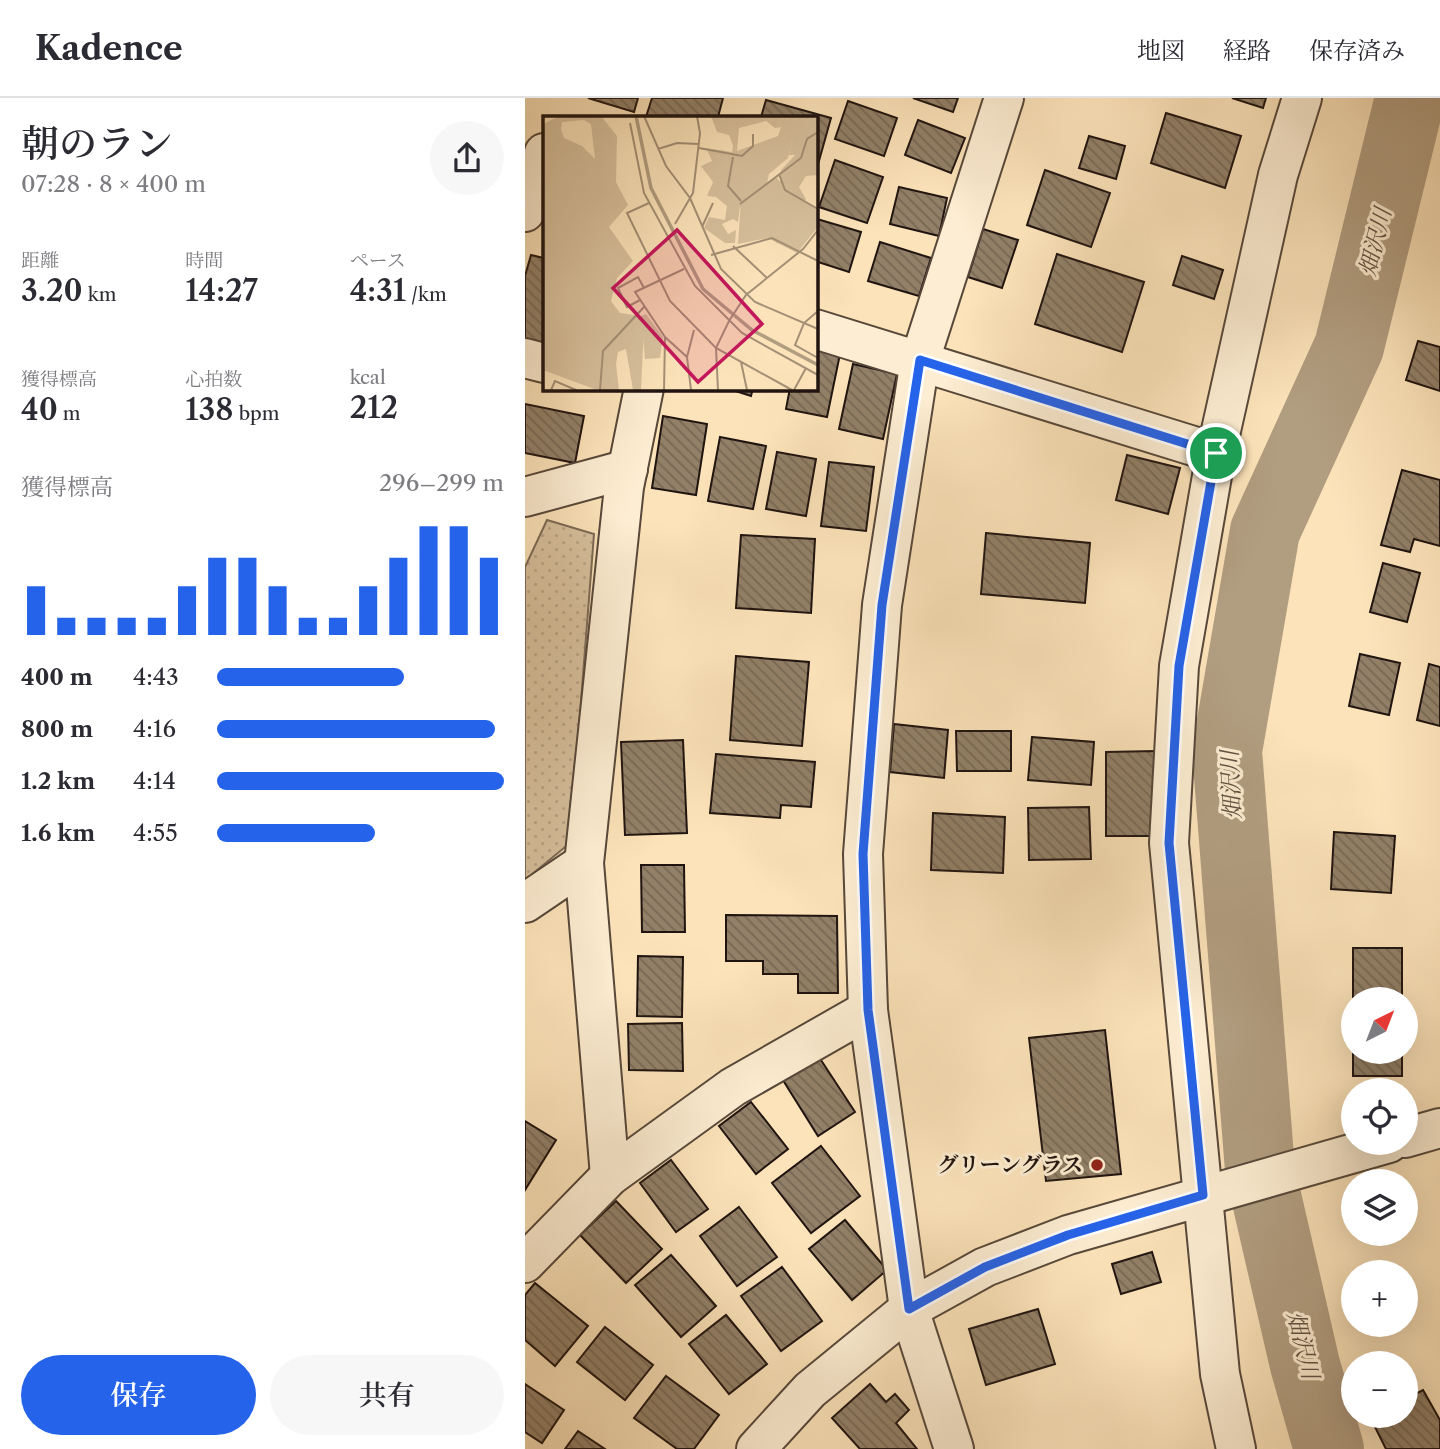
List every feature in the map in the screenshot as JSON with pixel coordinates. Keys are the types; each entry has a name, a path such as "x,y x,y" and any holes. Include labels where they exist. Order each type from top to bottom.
{"street":[{"path":"954,1449 909,1309 868,1010 863,854 882,605 920,360 1004,98"},
{"path":"1236,1449 1220,1374 1169,843 1179,666 1216,453 1278,175 1302,98"},
{"path":"525,212 543,156"},
{"path":"817,330 1216,453"},
{"path":"525,358 543,363"},
{"path":"610,1176 584,863 628,469 644,390"},
{"path":"525,497 628,469"},
{"path":"525,903 584,863"},
{"path":"525,1263 610,1176 733,1087 868,1010"},
{"path":"756,1449 810,1390 909,1309 985,1267 1068,1235 1346,1155"}],"shaded area":[{"path":"547,520 594,534 570,843 525,880 525,567"}],"building":[{"path":"588,98 638,98 634,112"},
{"path":"652,98 723,98 718,116 646,116"},
{"path":"913,98 958,98 953,112"},
{"path":"1232,98 1266,98 1263,108"},
{"path":"766,100 831,118 817,168 817,116 761,116"},
{"path":"848,101 897,118 884,156 835,139"},
{"path":"1166,113 1241,136 1225,188 1151,163"},
{"path":"918,120 965,138 951,173 905,155"},
{"path":"1089,136 1125,146 1116,179 1079,168"},
{"path":"835,160 883,177 867,223 819,207"},
{"path":"1045,170 1110,193 1091,247 1027,225"},
{"path":"899,187 947,198 939,236 890,224"},
{"path":"817,219 861,232 849,272 817,262"},
{"path":"983,229 1018,240 1002,288 968,277"},
{"path":"880,242 931,258 919,296 868,281"},
{"path":"1057,254 1144,282 1122,352 1035,324"},
{"path":"531,255 543,258 543,343 525,338 525,276"},
{"path":"1182,256 1223,270 1214,299 1173,285"},
{"path":"1418,341 1440,347 1440,391 1406,380"},
{"path":"817,349 840,354 827,417 786,409 790,390 817,390"},
{"path":"853,364 897,374 883,439 839,429"},
{"path":"732,390 752,390 751,396"},
{"path":"525,404 584,416 575,463 525,453"},
{"path":"663,416 707,424 696,495 652,488"},
{"path":"720,437 766,446 753,509 708,501"},
{"path":"777,452 816,459 806,516 766,509"},
{"path":"1127,455 1180,468 1168,514 1116,500"},
{"path":"829,462 874,467 866,531 821,526"},
{"path":"1402,470 1440,480 1440,546 1414,539 1410,552 1381,545"},
{"path":"986,533 1090,543 1085,603 981,594"},
{"path":"741,535 815,539 811,613 736,608"},
{"path":"1383,563 1420,573 1407,622 1370,612"},
{"path":"1360,654 1400,663 1389,715 1349,706"},
{"path":"736,656 809,662 802,746 730,740"},
{"path":"1429,664 1440,667 1440,726 1417,720"},
{"path":"894,724 948,730 944,778 890,772"},
{"path":"956,731 1011,731 1011,771 957,771"},
{"path":"1032,737 1094,742 1091,785 1028,780"},
{"path":"683,740 687,833 625,835 621,742"},
{"path":"1156,751 1157,836 1106,836 1106,752"},
{"path":"716,754 815,762 811,807 781,805 780,818 710,813"},
{"path":"1089,807 1091,859 1029,860 1028,808"},
{"path":"933,813 1005,817 1003,873 931,870"},
{"path":"1334,832 1395,836 1391,893 1331,889"},
{"path":"641,865 684,865 685,932 642,932"},
{"path":"726,915 837,916 838,993 798,993 798,974 763,974 763,961 726,961"},
{"path":"1353,948 1402,948 1402,987 1353,987"},
{"path":"638,956 683,957 682,1017 637,1016"},
{"path":"682,1023 683,1071 629,1070 628,1024"},
{"path":"1105,1030 1121,1174 1046,1181 1029,1038"},
{"path":"817,1054 855,1112 818,1136 781,1077"},
{"path":"1353,1064 1402,1064 1402,1076 1353,1076"},
{"path":"751,1102 788,1149 756,1174 719,1126"},
{"path":"525,1121 556,1140 525,1190"},
{"path":"821,1146 860,1196 811,1233 772,1183"},
{"path":"671,1160 708,1209 676,1232 640,1183"},
{"path":"616,1201 662,1249 626,1283 580,1235"},
{"path":"739,1207 777,1257 737,1286 700,1236"},
{"path":"845,1220 887,1270 852,1300 809,1249"},
{"path":"1152,1252 1161,1282 1121,1294 1112,1264"},
{"path":"671,1255 716,1306 681,1337 635,1285"},
{"path":"782,1267 822,1321 781,1351 741,1296"},
{"path":"535,1283 588,1326 555,1366 525,1340 525,1295"},
{"path":"1038,1309 1055,1364 986,1385 969,1329"},
{"path":"726,1315 767,1364 729,1394 689,1344"},
{"path":"605,1327 653,1365 625,1400 577,1362"},
{"path":"666,1376 719,1415 694,1449 677,1449 634,1418"},
{"path":"525,1384 564,1410 542,1443 525,1432"},
{"path":"870,1384 886,1402 895,1394 909,1410 896,1423 917,1449 860,1449 832,1418"},
{"path":"1423,1390 1440,1420 1440,1449 1386,1449 1376,1428 1418,1428 1418,1392"},
{"path":"578,1431 605,1449 565,1449"}],"waterway":[{"name":"畑沢川","path":"1329,1449 1305,1365 1260,1170 1227,751 1265,531 1349,347 1410,98"}],"place":[{"name":"グリーングラス","path":"1097,1165"}],"route":[{"path":"920,360 1216,453 1179,666 1169,843 1203,1195 1068,1235 985,1267 909,1309 868,1010 863,854 882,605 920,360"}]}
